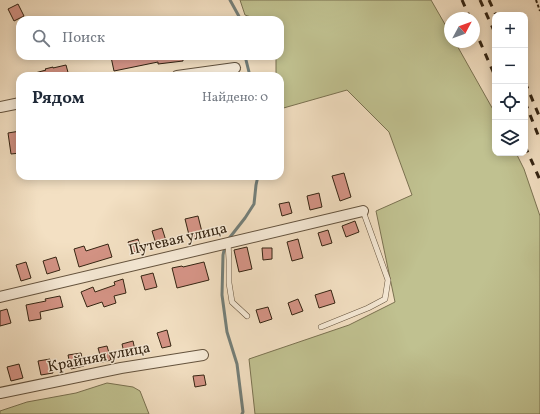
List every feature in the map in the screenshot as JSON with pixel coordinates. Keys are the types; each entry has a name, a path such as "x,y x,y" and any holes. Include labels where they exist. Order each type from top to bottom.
{"street":[{"path":"206,72 234,68"},
{"path":"0,107 16,104"},
{"name":"Путевая улица","path":"0,297 363,211"},
{"name":"Крайняя улица","path":"0,393 120,368 203,355"}],"lane":[{"path":"321,327 368,308 385,299 388,280 363,211"},
{"path":"225,244 230,260 229,283 232,302 246,316"}],"path":[{"path":"536,0 540,11"}],"green space":[{"path":"240,0 431,0 444,23 444,48 458,48 492,108 492,156 518,156 524,169 540,216 540,414 255,414 249,359 349,325 395,302 376,211 412,195 389,132 347,90 284,108 284,72 276,72 276,60 284,60 284,16 245,15"},
{"path":"107,383 133,387 140,391 149,414 0,414 0,411 27,402 76,393"}],"building":[{"path":"18,4 24,16 16,16 16,20 14,21 8,9"},
{"path":"112,60 183,60 158,64 158,62 114,71"},
{"path":"66,65 68,72 39,72"},
{"path":"16,132 16,153 11,154 8,133"},
{"path":"344,173 351,197 340,201 332,176"},
{"path":"319,193 322,207 310,210 307,196"},
{"path":"289,202 292,213 282,216 279,204"},
{"path":"198,216 203,236 190,239 185,219"},
{"path":"355,221 359,232 346,237 342,226"},
{"path":"162,228 167,244 157,247 152,231"},
{"path":"328,230 332,243 322,246 318,233"},
{"path":"138,239 141,250 132,253 128,242"},
{"path":"298,239 303,258 292,261 287,242"},
{"path":"108,244 112,257 79,267 74,249 84,246 86,251"},
{"path":"247,247 252,269 239,272 234,250"},
{"path":"262,248 272,248 272,259 263,260"},
{"path":"56,257 60,270 47,274 43,261"},
{"path":"26,262 31,278 21,281 16,265"},
{"path":"204,262 209,280 177,288 172,268"},
{"path":"153,273 157,287 145,290 141,276"},
{"path":"123,279 126,293 114,296 116,303 104,307 102,302 87,307 81,292 93,287 95,292 115,285 114,282"},
{"path":"331,290 335,303 319,308 315,295"},
{"path":"60,296 63,307 40,312 41,319 29,321 26,305 46,301 45,299"},
{"path":"298,299 303,311 292,315 288,303"},
{"path":"268,307 272,319 260,323 256,310"},
{"path":"7,309 11,323 0,326 0,311"},
{"path":"167,330 171,346 162,348 157,333"},
{"path":"133,341 136,355 125,357 122,344"},
{"path":"107,346 111,360 102,362 98,348"},
{"path":"81,353 84,366 71,369 68,355"},
{"path":"50,359 53,373 41,375 38,361"},
{"path":"19,364 23,378 11,381 7,367"},
{"path":"204,375 206,385 195,387 193,376"}],"waterway":[{"path":"230,0 239,16"},
{"path":"246,60 249,72"},
{"path":"227,241 254,204 257,180"},
{"path":"225,246 223,255 222,295 227,332 237,364 242,414"}],"railway":[{"path":"462,0 467,12"},
{"path":"480,0 492,26"},
{"path":"489,0 495,12"},
{"path":"480,42 492,69"},
{"path":"526,84 540,118"},
{"path":"528,110 540,140"},
{"path":"528,153 540,180"}]}
